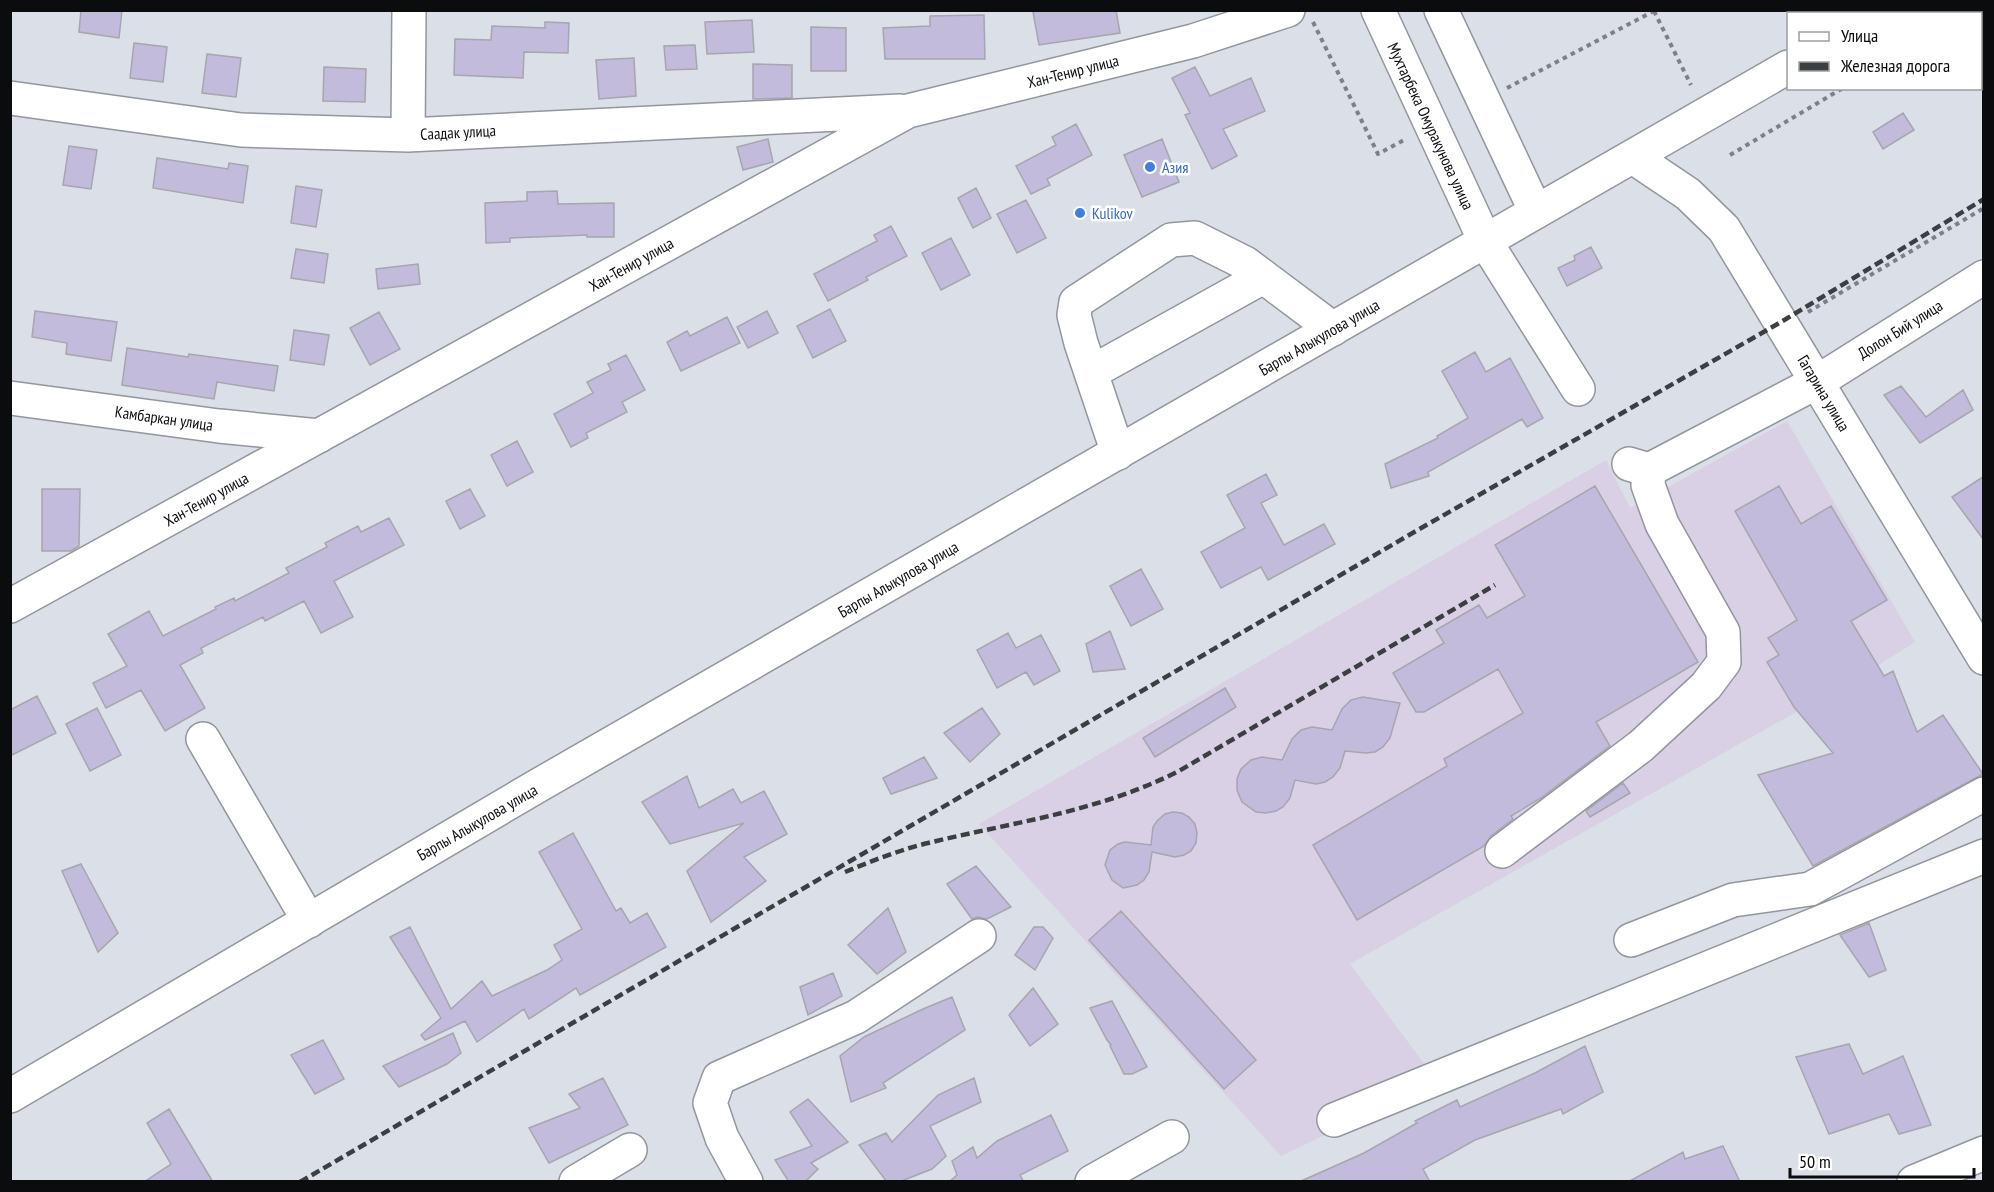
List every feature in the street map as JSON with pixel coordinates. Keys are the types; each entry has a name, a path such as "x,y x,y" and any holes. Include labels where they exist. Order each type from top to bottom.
{"street":[{"path":"408,135 409,10"},
{"name":"Мухтарбека Омуракунова улица","path":"1378,10 1485,241 1578,389"},
{"path":"1441,10 1536,212"},
{"name":"Хан-Тенир улица","path":"10,606 908,111 1300,16"},
{"name":"Барпы Алыкулова улица","path":"10,1096 550,779 1787,68"},
{"name":"Саадак улица","path":"10,98 241,130 408,135 908,111"},
{"name":"Гагарина улица","path":"1633,157 1688,194 1724,229 1983,658"},
{"path":"1118,453 1074,315 1076,302 1171,240 1195,238 1245,264 1333,329"},
{"path":"1092,372 1263,277"},
{"name":"Долон Бий улица","path":"1502,851 1641,746 1706,686 1724,662 1723,632 1662,524 1639,467 1817,382 1981,284"},
{"name":"Камбаркан улица","path":"10,398 219,426 319,436"},
{"path":"203,739 309,921"},
{"path":"1631,940 1733,900 1810,889 1983,794"},
{"path":"1334,1120 1983,856"},
{"path":"746,1182 722,1138 710,1102 719,1078 856,1017 979,936"},
{"path":"1092,1182 1172,1137"},
{"path":"576,1182 630,1150"},
{"path":"1914,1182 1983,1153"}],"path":[{"path":"1505,89 1653,11 1691,85"},
{"path":"1300,16 1378,154 1406,139"},
{"path":"1730,155 1840,90"},
{"path":"1784,326 1983,208"}],"shaded area":[{"path":"1787,421 1915,642 1874,668 1350,964 1437,1081 1281,1156 979,824 1606,460 1630,508"}],"building":[{"path":"81,10 122,10 119,38 79,32"},
{"path":"1116,10 1120,33 1039,45 1033,12"},
{"path":"984,15 985,59 885,59 883,28 930,26 930,16"},
{"path":"752,20 754,52 707,54 705,22"},
{"path":"545,22 569,23 568,53 524,52 523,78 454,75 455,39 491,40 492,26 545,28"},
{"path":"811,27 846,28 846,71 811,71"},
{"path":"134,43 167,47 163,82 130,78"},
{"path":"695,45 697,69 666,70 664,46"},
{"path":"207,54 241,58 236,97 202,93"},
{"path":"634,58 636,96 599,99 596,60"},
{"path":"753,64 792,65 792,98 753,99"},
{"path":"324,67 366,69 365,102 323,101"},
{"path":"1195,67 1210,96 1251,78 1265,111 1223,129 1237,156 1212,169 1185,115 1190,113 1172,78"},
{"path":"1903,113 1914,130 1883,149 1873,132"},
{"path":"1076,124 1092,155 1047,179 1050,185 1031,194 1016,166 1056,145 1052,137"},
{"path":"768,139 773,162 743,170 737,147"},
{"path":"1162,139 1179,182 1142,197 1124,155"},
{"path":"69,146 97,150 91,189 63,185"},
{"path":"157,158 228,169 229,163 248,166 243,203 153,188"},
{"path":"296,186 322,190 316,227 291,223"},
{"path":"976,188 991,218 973,228 958,198"},
{"path":"557,191 558,204 614,203 614,237 587,237 587,235 510,238 510,242 486,243 485,203 527,201 527,192"},
{"path":"1026,200 1046,238 1017,253 997,214"},
{"path":"891,226 907,256 866,277 868,280 828,301 814,274 877,241 874,235"},
{"path":"951,238 970,275 941,290 922,253"},
{"path":"1591,247 1602,268 1567,286 1558,268 1575,260 1574,256"},
{"path":"296,249 328,254 324,283 291,278"},
{"path":"418,264 420,284 378,289 376,269"},
{"path":"830,309 846,341 813,358 797,326"},
{"path":"35,311 117,322 111,361 66,354 67,343 32,337"},
{"path":"767,311 778,333 748,348 737,327"},
{"path":"379,312 400,349 370,365 350,328"},
{"path":"727,317 740,343 681,371 667,342 687,331 690,336"},
{"path":"294,330 329,335 324,365 290,360"},
{"path":"127,348 278,366 274,391 217,382 214,399 122,385"},
{"path":"1475,352 1486,372 1510,358 1543,418 1527,427 1522,419 1428,472 1429,476 1391,488 1385,464 1438,438 1437,436 1468,418 1442,371"},
{"path":"626,355 645,390 622,402 627,412 586,433 588,438 571,447 554,414 593,393 587,382 611,370 608,364"},
{"path":"1901,386 1926,417 1963,390 1973,410 1920,443 1884,395"},
{"path":"517,441 533,472 507,486 491,455"},
{"path":"1266,474 1277,495 1261,503 1284,545 1324,524 1335,544 1268,580 1261,567 1221,588 1201,552 1245,528 1227,495"},
{"path":"1983,477 1983,539 1952,497"},
{"path":"1595,486 1698,662 1596,722 1610,746 1541,798 1511,816 1513,819 1491,836 1484,846 1357,920 1313,845 1447,766 1444,759 1523,713 1498,669 1424,712 1416,712 1393,673 1444,643 1436,630 1479,605 1487,618 1525,596 1495,545"},
{"path":"1779,486 1801,524 1831,506 1887,600 1851,621 1884,676 1893,671 1917,732 1943,715 1983,774 1813,866 1758,775 1833,753 1794,707 1767,662 1779,655 1768,638 1797,620 1735,511"},
{"path":"42,489 80,489 79,546 71,551 42,551"},
{"path":"470,489 485,516 460,529 446,501"},
{"path":"389,518 404,545 334,581 353,617 321,633 304,601 265,621 263,617 201,648 203,653 180,665 205,708 165,731 141,690 106,708 93,683 127,666 108,634 149,611 163,636 216,609 215,607 234,598 235,601 289,573 286,568 327,547 325,543 358,526 361,532"},
{"path":"1141,569 1163,609 1131,626 1110,586"},
{"path":"1110,631 1125,669 1093,672 1086,644"},
{"path":"1008,633 1016,648 1041,635 1060,671 1034,685 1026,672 997,688 977,650"},
{"path":"1225,688 1236,707 1155,757 1143,738"},
{"path":"37,696 56,733 10,756 10,710"},
{"path":"1363,697 1400,703 1390,738 1383,747 1375,752 1366,753 1345,751 1340,768 1333,777 1325,782 1316,784 1295,780 1290,798 1283,807 1276,811 1256,812 1242,802 1237,790 1237,779 1241,769 1251,760 1262,757 1282,760 1292,739 1301,730 1312,727 1332,730 1342,709 1351,700"},
{"path":"97,708 121,755 90,771 66,724"},
{"path":"982,708 1000,734 970,762 944,733"},
{"path":"924,757 937,778 891,794 883,778"},
{"path":"687,776 699,808 733,789 741,803 764,791 787,834 744,857 766,881 711,922 687,871 744,823 670,844 642,802"},
{"path":"1623,783 1630,793 1590,817 1586,811"},
{"path":"1182,813 1195,824 1196,843 1191,851 1175,857 1152,852 1149,872 1137,885 1123,888 1112,880 1105,865 1110,850 1125,842 1151,845 1153,827 1157,821 1165,814"},
{"path":"573,833 616,911 621,908 630,923 647,913 666,947 580,995 576,988 529,1019 524,1009 477,1042 465,1021 425,1040 421,1035 441,1018 390,937 410,927 451,1009 482,981 492,996 547,970 562,960 554,945 582,929 539,852"},
{"path":"81,864 118,933 98,952 62,871"},
{"path":"976,866 1011,907 987,919 978,917 972,919 947,884"},
{"path":"888,908 906,952 877,974 848,945"},
{"path":"1121,911 1256,1060 1224,1089 1089,940"},
{"path":"1869,923 1886,970 1869,977 1840,935"},
{"path":"1034,927 1043,927 1053,938 1035,970 1015,955"},
{"path":"833,973 842,996 808,1015 800,987"},
{"path":"1033,988 1058,1024 1030,1046 1009,1015"},
{"path":"952,997 965,1030 883,1083 886,1088 851,1102 840,1056 864,1037"},
{"path":"1112,1001 1147,1067 1132,1074 1124,1074 1090,1008"},
{"path":"453,1033 461,1053 447,1064 399,1087 383,1066"},
{"path":"323,1040 344,1079 315,1094 291,1055"},
{"path":"1849,1044 1863,1074 1903,1056 1931,1125 1899,1134 1889,1114 1829,1134 1796,1057"},
{"path":"1585,1046 1603,1092 1563,1114 1561,1109 1475,1140 1423,1169 1430,1182 1299,1182 1364,1153 1417,1123 1415,1121 1457,1100 1460,1107 1535,1073"},
{"path":"603,1078 628,1125 549,1163 529,1128 580,1108 569,1094"},
{"path":"974,1078 981,1102 930,1126 946,1156 932,1169 899,1182 887,1182 859,1145 886,1133 892,1142 938,1095"},
{"path":"808,1099 848,1142 811,1163 818,1169 805,1182 789,1182 775,1160 812,1146 790,1112"},
{"path":"169,1109 213,1182 144,1182 171,1164 147,1123"},
{"path":"1051,1115 1068,1151 1020,1175 1024,1182 949,1182 957,1175 952,1161 973,1147 977,1158 997,1141"},
{"path":"1723,1146 1740,1182 1628,1182 1683,1152 1685,1159"}],"railway":[{"path":"300,1182 1416,531 1781,322 1984,199"},
{"path":"845,872 917,846 1087,806 1148,785 1179,771 1495,585"}],"place":[{"name":"Азия","path":"1150,167"},
{"name":"Kulikov","path":"1080,213"}]}
